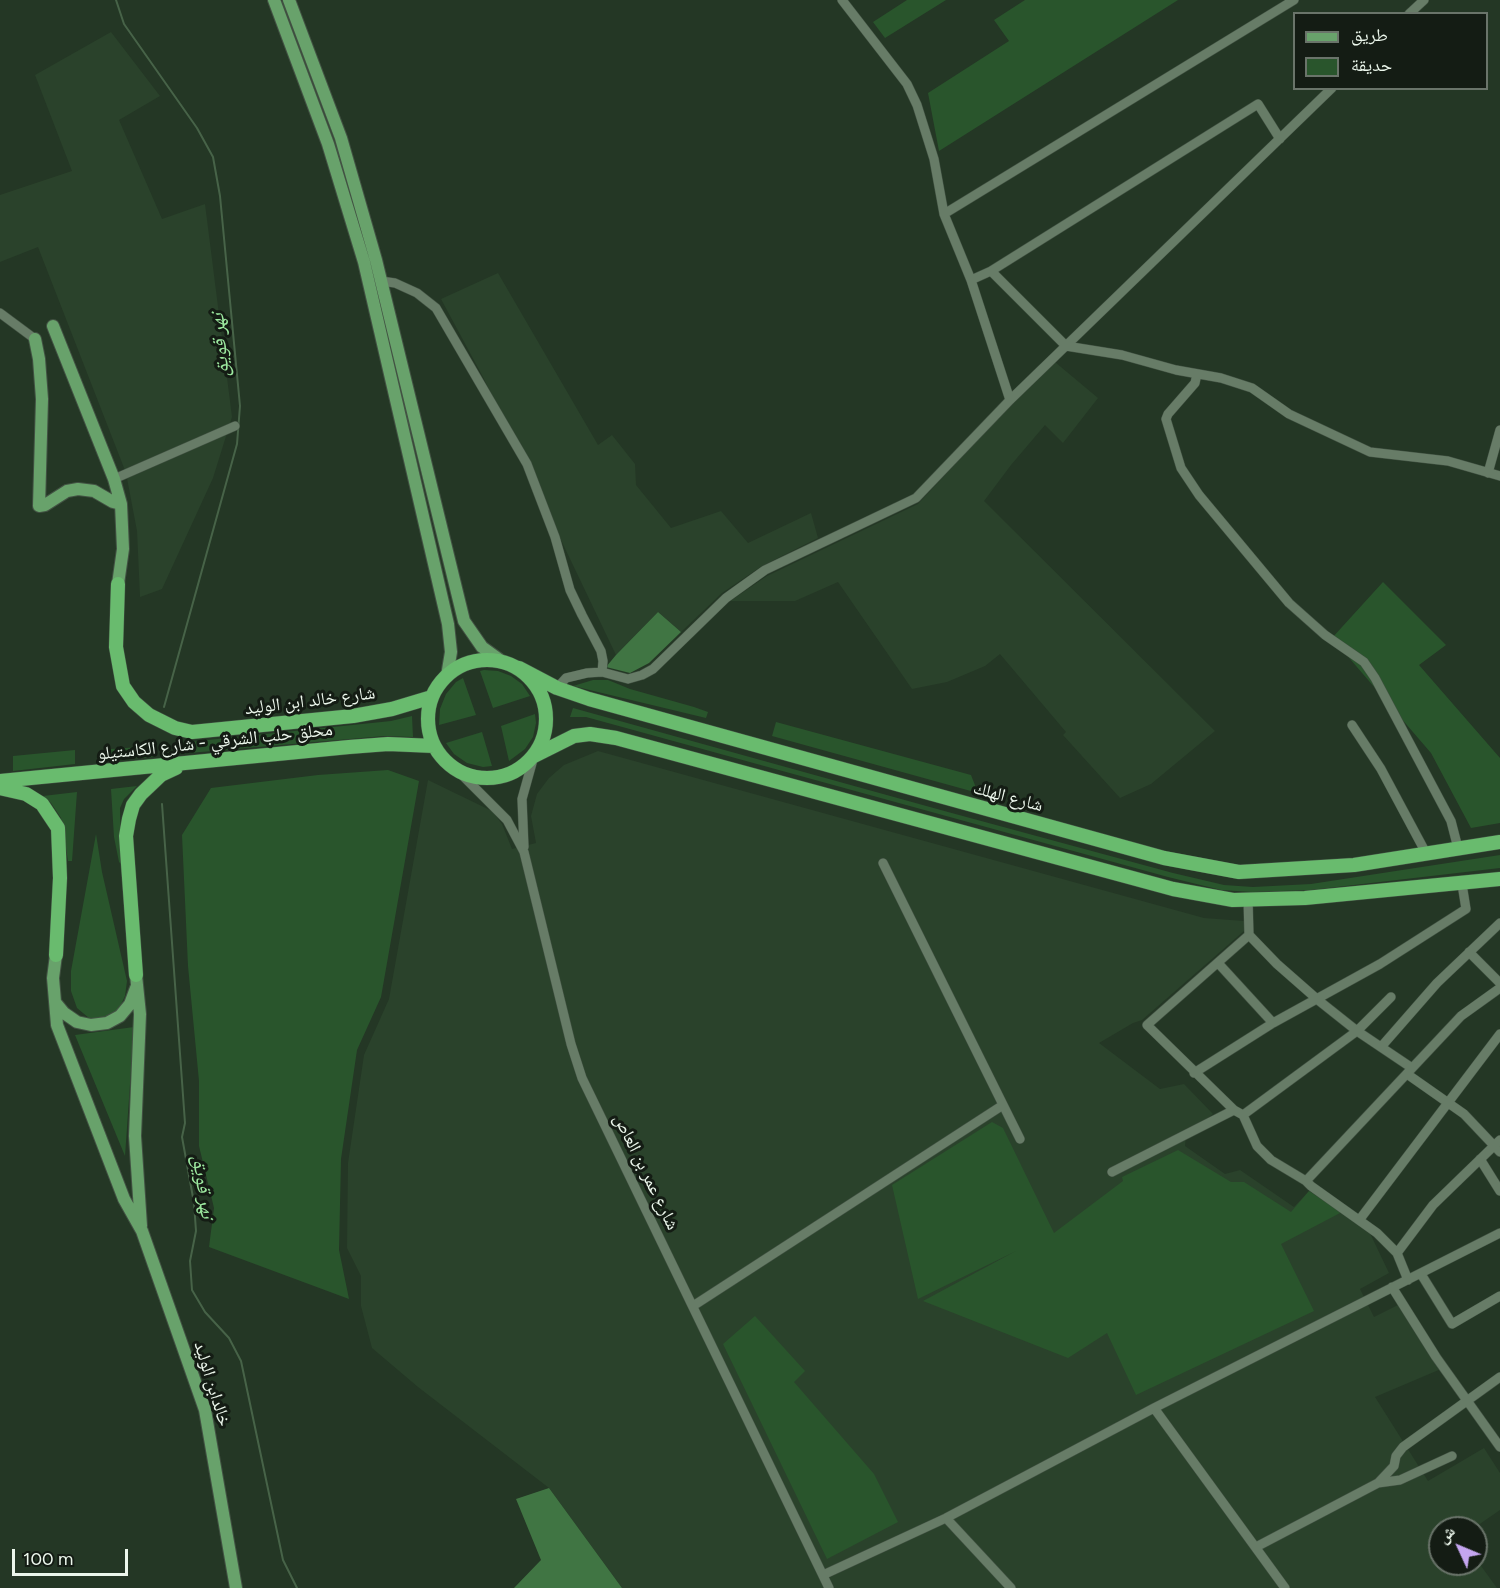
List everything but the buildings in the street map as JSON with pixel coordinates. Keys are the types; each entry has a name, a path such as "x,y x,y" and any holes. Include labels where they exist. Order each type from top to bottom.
{"highway":[{"name":"شارع خالد ابن الوليد","path":"118,584 116,647 123,686 134,702 148,715 168,726 192,732 353,716 392,709 432,697"},
{"path":"534,756 544,738 547,718 544,699 534,681 519,668 500,660 471,661 447,675 432,697 428,717 431,738 443,759 456,769 472,776 489,778 506,776 521,768 534,756 573,736 590,734 616,738 1173,889 1233,900 1305,898 1497,883"},
{"name":"شارع الهلك","path":"519,668 557,688 590,699 1164,858 1239,872 1354,865 1500,842"},
{"name":"محلق حلب الشرقي - شارع الكاستيلو","path":"0,781 349,747 388,744 434,746"},
{"path":"136,975 126,836 129,819 141,794 161,775 193,763"},
{"path":"0,788 27,794 42,804 58,828 60,878 56,955"}],"main road":[{"path":"274,0 328,144 364,262 448,624 451,652 447,675"},
{"path":"289,0 341,138 381,281 464,621 482,647 500,660"},
{"path":"53,326 114,479 121,504 123,549 118,584"},
{"path":"34,339 39,359 42,399 39,506 45,505 67,491 78,489 94,490 113,502 121,504"},
{"path":"56,955 53,978 57,1025 124,1198 142,1231"},
{"path":"54,1001 64,1013 77,1022 92,1025 106,1023 120,1016 130,1004 136,990 136,975"},
{"path":"136,975 140,1014 135,1144 142,1231"},
{"name":"خالدابن الوليد","path":"142,1231 205,1410 236,1588"}],"street":[{"path":"842,0 907,84 928,137 944,214 970,280 1010,400"},
{"path":"944,214 1294,0"},
{"path":"557,688 566,678 587,673 602,672 628,679 654,669 726,598 765,570 916,498 1010,400 1330,90"},
{"path":"970,280 991,271 1258,104 1280,139"},
{"path":"991,271 1066,346 1122,355 1221,378 1252,388 1289,414 1370,452 1448,461 1500,476"},
{"path":"381,281 395,283 417,293 436,308 532,474 570,590 601,651 602,672"},
{"path":"0,314 34,339"},
{"path":"1197,374 1195,383 1166,418 1181,468 1199,495 1289,603 1325,635 1364,662 1375,678 1451,821 1458,848"},
{"path":"114,479 235,426"},
{"path":"1488,473 1500,430"},
{"path":"1352,726 1381,769 1426,853"},
{"path":"524,852 522,799 534,756"},
{"name":"شارع عمر بن العاص","path":"456,769 507,820 524,852 582,1078 830,1588"},
{"path":"884,862 1020,1139"},
{"path":"1194,1073 1273,1023 1380,964 1466,909 1462,884"},
{"path":"1248,900 1249,935 1277,964 1318,1000 1464,1114 1498,1146 1480,1159 1433,1205 1397,1253"},
{"path":"1381,1047 1437,983 1500,923"},
{"path":"1249,935 1147,1025 1194,1073 1234,1110 1243,1115 1257,1146 1272,1160 1360,1219 1397,1253 1408,1280"},
{"path":"1469,952 1500,983"},
{"path":"1218,963 1273,1023"},
{"path":"1306,1181 1461,1016 1500,988"},
{"path":"1243,1115 1357,1031 1391,997"},
{"path":"1497,1038 1500,1052"},
{"path":"1360,1219 1497,1038"},
{"path":"693,1306 1003,1105"},
{"path":"1112,1172 1234,1110"},
{"path":"1480,1159 1500,1191"},
{"path":"823,1575 946,1518 1154,1408 1500,1233"},
{"path":"1421,1274 1452,1324 1500,1296"},
{"path":"1392,1287 1436,1357 1500,1447"},
{"path":"1256,1547 1378,1483 1394,1466 1396,1456 1402,1447 1500,1377"},
{"path":"1154,1408 1285,1588"},
{"path":"1378,1483 1400,1480 1452,1456"},
{"path":"946,1518 1011,1588"}],"shaded area":[{"path":"111,32 160,96 119,120 162,219 205,204 232,417 213,478 162,589 140,597 137,531 126,473 38,247 0,262 0,195 72,171 35,75"},
{"path":"498,273 598,445 612,435 635,464 636,485 671,528 721,511 748,543 811,513 818,538 762,566 722,593 681,632 658,612 616,655 483,377 441,299"},
{"path":"1055,362 1098,398 1063,443 1045,425 984,501 1215,731 1151,784 1120,798 1063,735 1066,732 1000,654 985,666 947,682 912,689 838,582 795,601 730,601 767,576 918,504"},
{"path":"598,751 1204,918 1244,921 1244,931 1142,1020 1099,1043 1160,1089 1184,1084 1213,1114 1186,1135 1185,1146 1225,1174 1240,1170 1294,1207 1309,1191 1367,1227 1389,1273 1360,1289 1374,1317 1402,1303 1441,1369 1375,1397 1428,1481 1484,1448 1500,1473 1500,1510 1488,1518 1488,1516 1428,1516 1428,1576 1488,1576 1497,1588 622,1588 549,1488 418,1387 372,1348 361,1306 361,1276 347,1248 348,1163 364,1055 389,999 428,780 492,811 502,824 512,849 536,843 531,816 537,794 549,778 564,765"}],"green space":[{"path":"907,0 946,0 885,38 873,22"},
{"path":"1025,0 1178,0 939,151 928,93 1009,41 994,20"},
{"path":"1383,582 1446,645 1419,665 1500,758 1500,823 1471,828 1431,753 1332,638"},
{"path":"658,612 681,632 649,663 630,673 606,667 616,655"},
{"path":"480,671 498,671 511,676 522,684 530,696 493,708"},
{"path":"463,678 476,715 439,725 440,709 446,694 456,682"},
{"path":"593,680 608,680 630,689 708,712 706,718 573,686"},
{"path":"573,708 948,812 1224,885 1253,887 1311,884 1500,855 1500,868 1311,890 1252,892 1221,890 586,717 570,717"},
{"path":"535,714 533,737 525,749 509,761 501,726"},
{"path":"412,716 413,737 384,736 178,754 179,743 391,721"},
{"path":"776,722 971,775 978,793 772,736"},
{"path":"482,732 492,766 483,767 467,763 454,754 446,743"},
{"path":"154,746 154,757 111,760 111,749"},
{"path":"75,750 75,764 13,771 13,756"},
{"path":"388,770 419,781 381,997 357,1050 341,1159 339,1250 349,1299 209,1247 214,1208 199,1146 199,1081 188,966 182,835 211,788 318,775"},
{"path":"137,786 124,799 120,808 121,864 114,837 111,789"},
{"path":"77,792 72,861 68,861 61,818 43,796"},
{"path":"96,834 102,872 127,981 125,996 118,1011 103,1019 89,1018 77,1008 71,991 71,971"},
{"path":"134,1027 125,1156 75,1035"},
{"path":"992,1122 1003,1128 1054,1233 1123,1181 1122,1177 1178,1150 1231,1182 1244,1182 1291,1212 1309,1191 1342,1212 1281,1244 1314,1311 1136,1395 1107,1333 1068,1358 923,1301 1016,1251 918,1299 892,1185"},
{"path":"755,1316 805,1371 794,1382 874,1474 898,1522 827,1559 723,1344"},
{"path":"549,1488 622,1588 514,1588 541,1560 516,1499"}],"waterway":[{"name":"نهر قويق","path":"116,0 124,24 197,128 213,157 220,196 240,406 237,444 164,707"},
{"name":"نهر قويق","path":"162,804 185,1123 182,1137 194,1203 196,1231 190,1261 192,1290 205,1312 229,1338 241,1361 283,1560 297,1588"}]}
